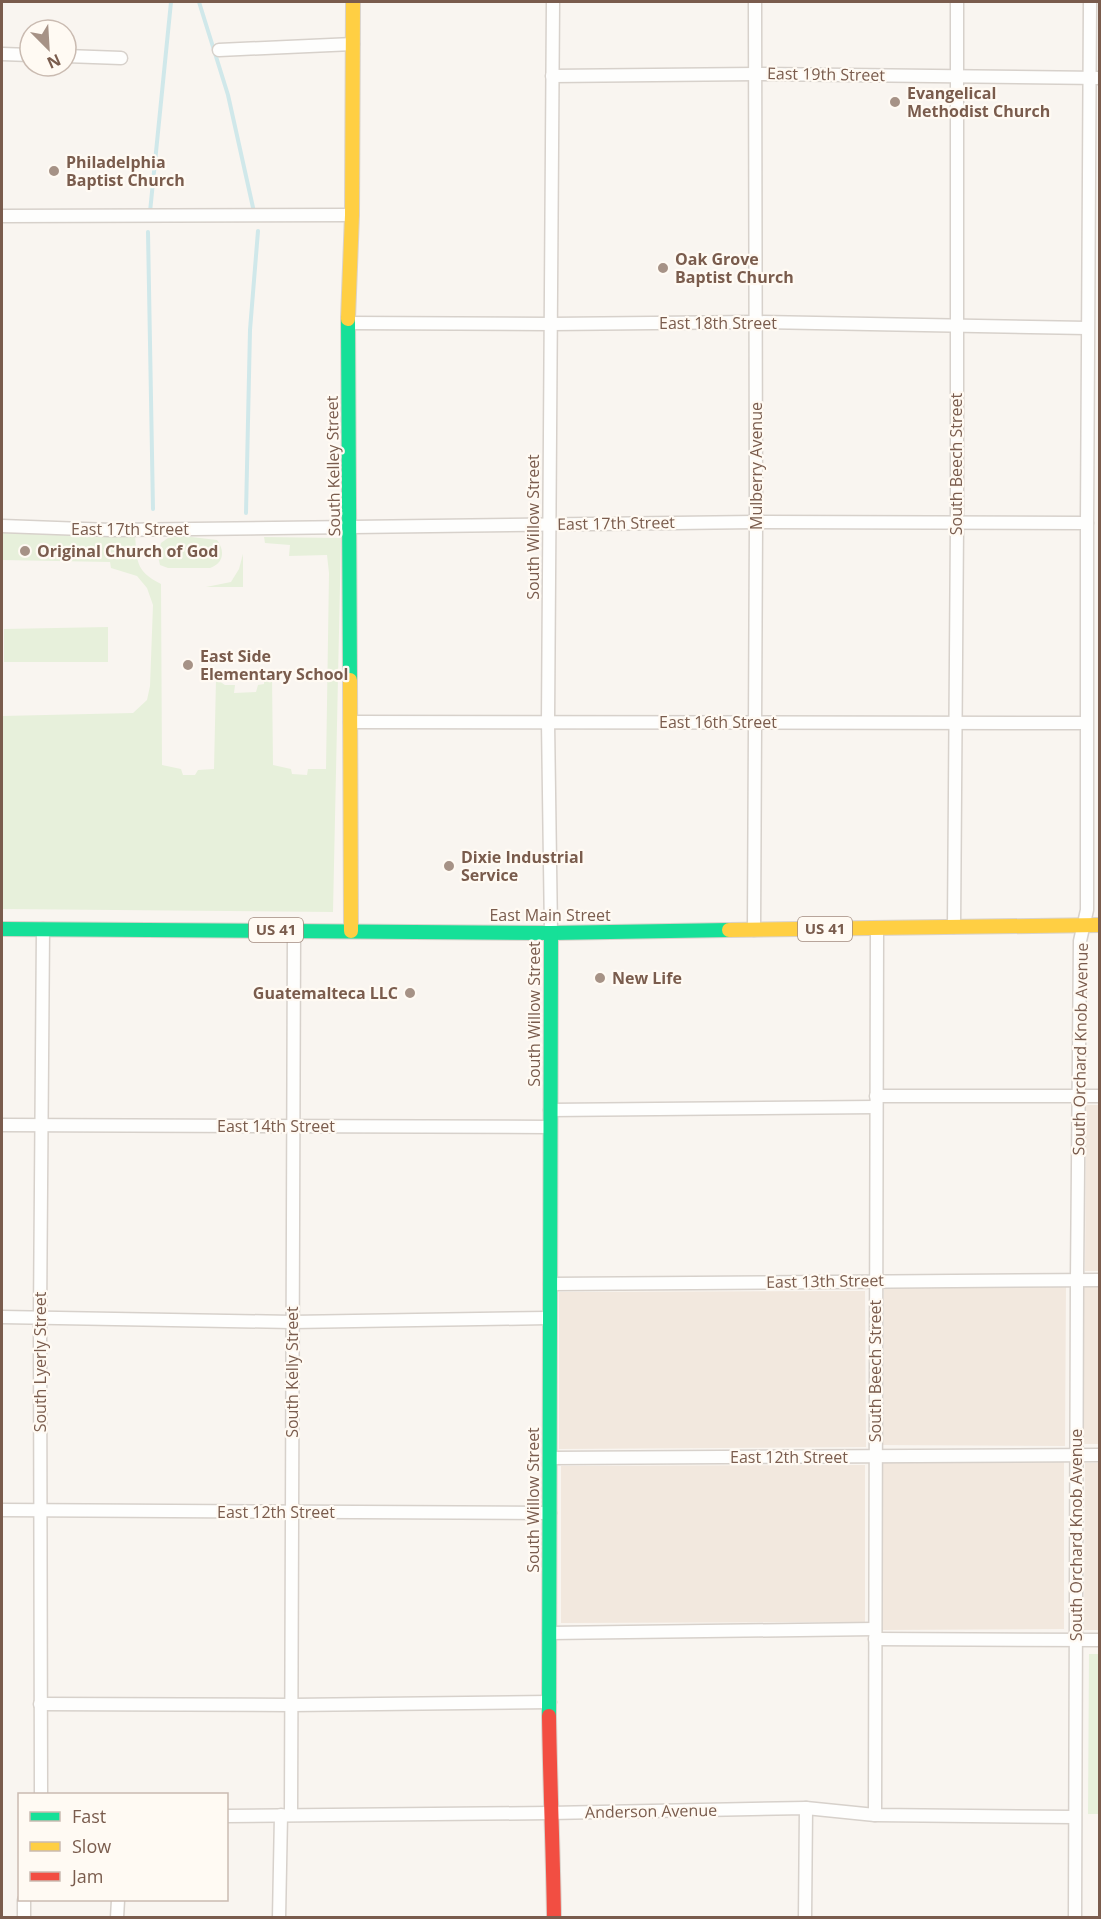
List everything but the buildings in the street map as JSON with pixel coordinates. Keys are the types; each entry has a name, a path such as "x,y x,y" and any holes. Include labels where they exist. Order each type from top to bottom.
{"main road":[{"name":"South Kelley Street","path":"351,931 348,323 352,215 353,2"},
{"name":"East Main Street","path":"2,929 551,933 1100,925"},
{"name":"South Willow Street","path":"551,933 548,1318 550,1813 554,1917"}],"street":[{"name":"South Willow Street","path":"551,933 548,722 553,2"},
{"name":"Mulberry Avenue","path":"753,930 756,2"},
{"name":"South Beech Street","path":"954,927 957,2"},
{"name":"South Orchard Knob Avenue","path":"1074,1917 1080,941 1087,910 1087,523 1093,490 1087,328 1095,79 1090,2"},
{"path":"219,51 353,45"},
{"path":"2,54 18,55"},
{"path":"78,56 121,58"},
{"name":"East 19th Street","path":"552,76 756,74 1095,79"},
{"path":"2,216 352,215"},
{"name":"East 18th Street","path":"348,323 756,322 1087,328"},
{"name":"East 17th Street","path":"2,526 111,530 756,522 1087,523"},
{"name":"East 16th Street","path":"350,722 1086,723"},
{"name":"South Beech Street","path":"874,1815 877,928"},
{"name":"South Lyerly Street","path":"41,1793 40,1317 43,929"},
{"name":"South Kelly Street","path":"279,1917 291,1705 294,930"},
{"path":"550,1110 1100,1096"},
{"name":"East 14th Street","path":"2,1125 550,1127"},
{"name":"East 13th Street","path":"550,1284 1100,1280"},
{"path":"2,1317 292,1322 548,1318"},
{"name":"East 12th Street","path":"550,1458 1100,1455"},
{"name":"East 12th Street","path":"2,1510 550,1513"},
{"path":"549,1633 875,1634 1100,1640"},
{"path":"40,1704 291,1705 550,1702"},
{"path":"805,1917 806,1808"},
{"name":"Anderson Avenue","path":"228,1816 806,1808 874,1815 1074,1817"},
{"path":"24,1901 24,1917"},
{"path":"117,1917 118,1901"}],"shaded area":[{"path":"1086,1105 1099,1105 1099,1271 1085,1271"},
{"path":"884,1284 1066,1285 1065,1446 883,1445"},
{"path":"1084,1287 1099,1287 1099,1444 1083,1444"},
{"path":"865,1291 866,1447 559,1449 559,1292"},
{"path":"1064,1462 1064,1629 882,1630 882,1463"},
{"path":"1085,1463 1099,1463 1099,1630 1084,1630"},
{"path":"865,1465 865,1622 561,1623 561,1466"}],"green space":[{"path":"2,532 135,534 137,558 142,570 161,584 162,765 181,769 183,775 195,775 198,770 214,769 216,679 225,685 235,685 234,693 256,692 258,685 264,684 264,677 272,676 273,765 291,769 292,774 307,775 308,769 326,769 329,573 327,555 289,556 290,545 265,543 264,537 341,538 333,912 2,909 2,716 133,713 147,700 150,686 153,605 147,588 137,576 111,568 110,562 2,560"},
{"path":"183,536 217,540 222,552 218,563 210,568 168,568 160,565 158,556 161,543 168,538"},
{"path":"243,554 243,587 206,587 231,582 239,569"},
{"path":"108,627 108,662 4,662 4,629"},
{"path":"1089,1654 1099,1654 1099,1814 1088,1814"}],"waterway":[{"path":"150,212 171,2"},
{"path":"199,2 228,95 254,212"},
{"path":"246,513 250,330 258,231"},
{"path":"148,232 153,509"}],"traffic: fast":[{"path":"348,319 350,680"},
{"path":"2,929 551,933 729,930"},
{"path":"549,1716 551,933"}],"traffic: slow":[{"path":"348,319 352,215 353,2"},
{"path":"350,680 351,931"},
{"path":"729,930 1100,925"}],"traffic: jam":[{"path":"549,1716 554,1918"}],"place":[{"name":"Evangelical Methodist Church","path":"895,102"},
{"name":"Philadelphia Baptist Church","path":"54,171"},
{"name":"Oak Grove Baptist Church","path":"663,268"},
{"name":"Original Church of God","path":"25,551"},
{"name":"East Side Elementary School","path":"188,665"},
{"name":"Dixie Industrial Service","path":"449,866"},
{"name":"New Life","path":"600,978"},
{"name":"Guatemalteca LLC","path":"410,993"}]}
